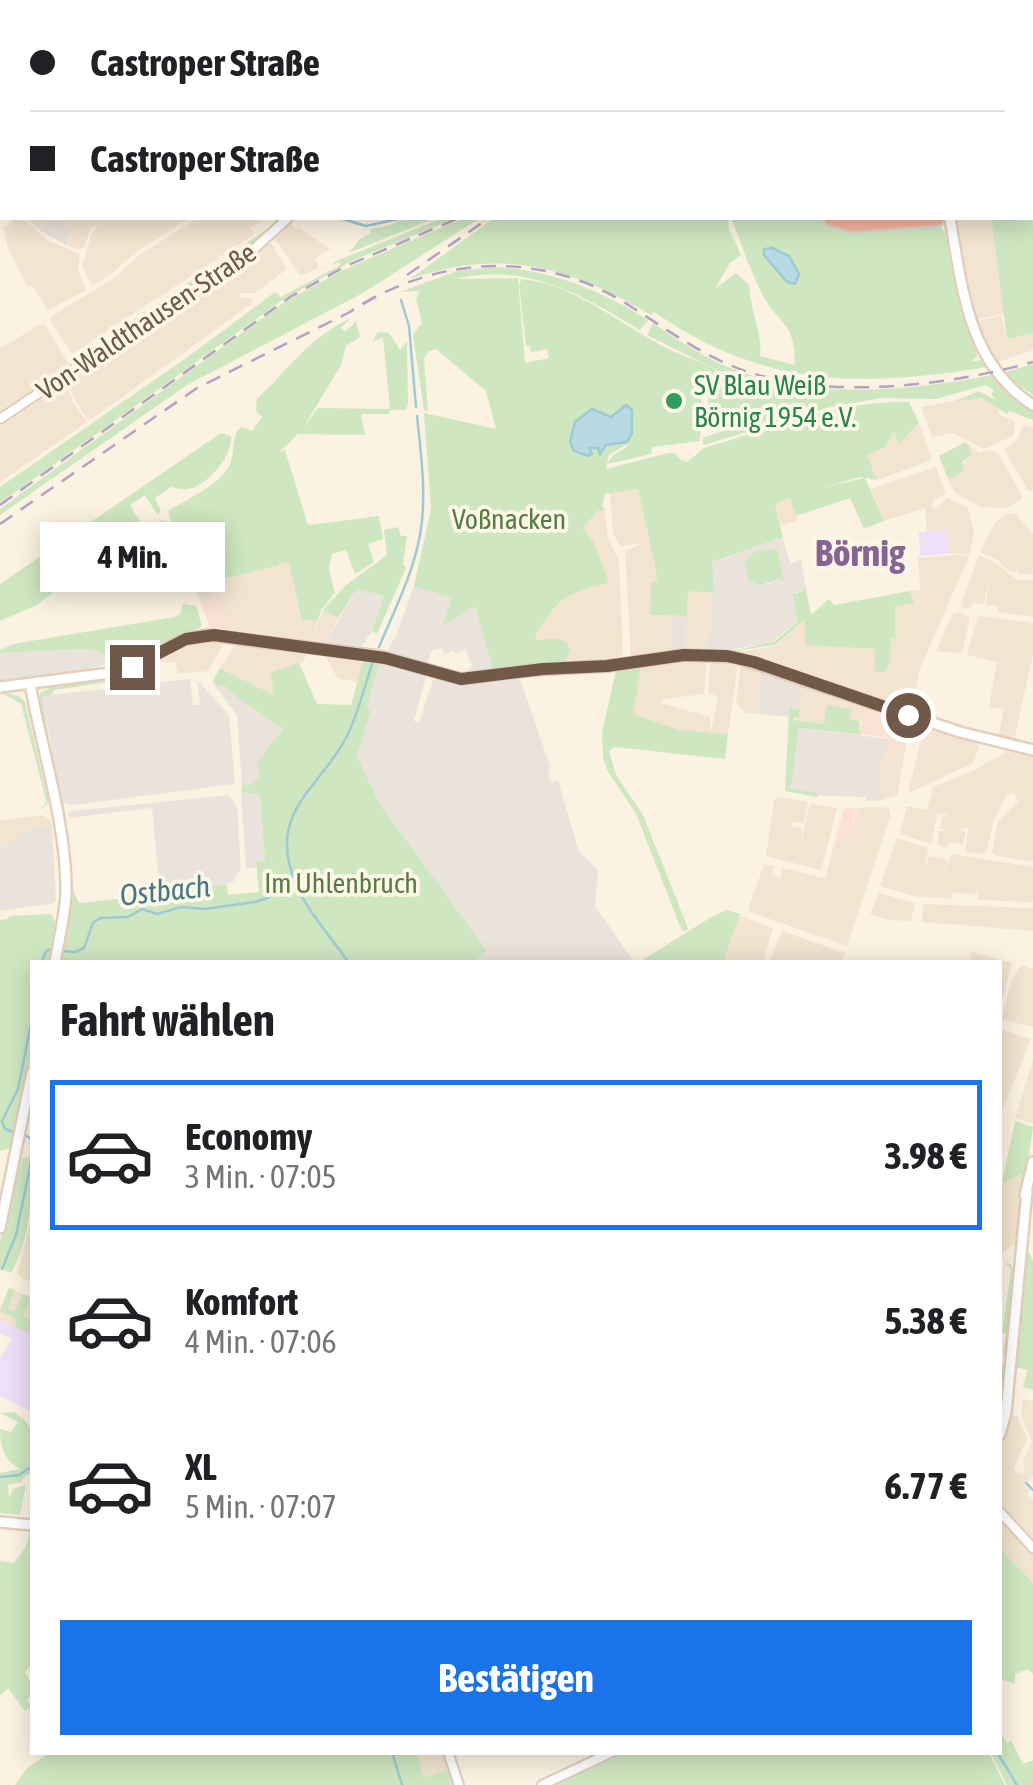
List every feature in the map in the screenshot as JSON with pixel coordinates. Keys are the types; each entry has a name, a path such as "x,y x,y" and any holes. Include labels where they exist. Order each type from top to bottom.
{"highway":[{"path":"840,220 853,224 909,220"},
{"path":"846,220 876,220"}],"main road":[{"path":"950,220 974,332 991,366 1033,403"},
{"path":"0,687 118,672 186,639 207,635 385,658 461,679 709,654 754,662 960,732 1033,750"},
{"path":"33,700 43,682"},
{"path":"28,684 35,711"},
{"path":"28,684 55,800 63,871 63,904 54,960"},
{"path":"0,1228 30,1082"},
{"path":"1002,1427 1033,1162"},
{"path":"0,1520 30,1523"}],"street":[{"name":"Von-Waldthausen-Straße","path":"0,420 254,249 286,220"},
{"path":"1002,1514 1033,1548"},
{"path":"449,1755 458,1785"},
{"path":"542,1785 606,1755"}],"shaded area":[{"path":"14,220 24,220 49,241 80,254 78,270 86,290 48,310 32,285 27,286 8,248 3,228"},
{"path":"29,220 187,220 92,286 82,266 91,235 99,223 91,228 84,247 79,249 68,246 70,239 44,226 39,230"},
{"path":"61,220 68,230 68,246 39,230"},
{"path":"194,220 261,223 250,227 255,234 72,354 51,317 117,276 138,256"},
{"path":"955,220 991,220 1004,313 975,320"},
{"path":"290,222 296,230 299,228 330,249 315,259 319,267 301,276 275,239"},
{"path":"271,243 287,269 255,293 240,293 240,297 254,302 89,421 75,401 68,381"},
{"path":"1001,315 1007,339 1033,333 1033,350 995,363 976,322"},
{"path":"40,324 45,325 70,366 0,413 0,349"},
{"path":"66,382 73,402 87,422 0,482 0,427"},
{"path":"969,398 995,403 1000,415 1015,421 1013,436 984,449 953,433 932,437 921,407"},
{"path":"919,423 932,460 877,480 867,455 884,448 894,431 900,443"},
{"path":"1023,425 1033,428 1033,489 1029,492 1004,450 1017,440"},
{"path":"969,445 979,453 998,453 1021,500 1006,508 980,507 955,493 948,479 964,472 961,466 971,456"},
{"path":"936,467 946,493 933,501 931,507 935,509 948,498 968,508 974,532 970,554 949,553 946,529 927,532 925,508 884,521 871,489"},
{"path":"638,489 656,570 657,582 651,584 650,615 671,616 670,643 669,651 631,657 625,551 644,543 620,546 613,533 610,493"},
{"path":"791,497 798,521 781,525 775,505"},
{"path":"604,510 608,537 619,561 623,655 603,663 566,663 570,649 563,639 535,637 549,613 566,598 580,588 609,583 583,527 590,511"},
{"path":"1015,513 1033,534 1033,575 1018,573 1017,568 1016,572 1009,571 980,552 995,523 1005,514"},
{"path":"161,520 167,521 164,524 173,548 161,552 151,530"},
{"path":"188,525 206,535 221,580 278,564 278,559 289,562 300,618 318,621 314,635 323,610 338,618 325,643 314,641 314,637 313,641 229,632 219,598 201,604 173,528"},
{"path":"947,529 949,553 920,556 919,532"},
{"path":"783,537 790,564 801,559 806,589 796,592 797,622 771,642 734,649 732,653 706,650 714,593 711,563","holes":["777,548 780,579 768,584 756,581"]},
{"path":"979,555 1017,580 1033,580 1033,617 998,612 998,606 986,605 988,583 984,604 972,603 971,609 960,607"},
{"path":"969,557 920,668 911,711 740,652 775,646 806,620 805,645 875,649 895,638 895,605 910,597 910,591 920,590 918,558"},
{"path":"414,586 452,598 444,624 475,605 494,671 465,674 472,665 465,649 455,654 444,654 442,648 432,650 426,666 386,653"},
{"path":"357,589 385,596 372,631 361,647 325,643"},
{"path":"688,590 714,593 706,650 686,651"},
{"path":"219,598 229,632 209,626 201,604"},
{"path":"957,612 970,617 962,653 936,652 952,615"},
{"path":"671,616 687,616 686,651 669,651"},
{"path":"978,616 1033,623 1033,654 1014,741 998,738 1004,709 989,707 997,662 967,655"},
{"path":"217,639 222,647 208,671 178,674 175,662 161,662 160,657 185,643"},
{"path":"238,642 306,649 307,653 303,662 284,669 275,696 220,668"},
{"path":"89,649 101,652 105,658 130,653 133,659 90,668 89,673 0,683 0,653"},
{"path":"323,652 364,659 360,682 338,679"},
{"path":"707,659 704,694 663,699 661,703 710,717 711,732 718,697 708,692 711,659 738,663 728,734 678,730 632,714 641,666"},
{"path":"380,661 426,676 414,721 419,723 433,680 472,682 519,676 550,766 548,776 552,782 558,780 579,852 598,870 595,906 633,960 477,960 486,950 379,803 357,756 371,713 367,705"},
{"path":"741,663 762,669 757,714 745,713 736,702"},
{"path":"762,669 802,683 800,709 789,708 788,717 757,714"},
{"path":"190,679 193,705 200,701 197,680 229,715 235,784 74,805 61,802 42,696"},
{"path":"802,683 891,714 866,711 864,721 848,719 851,709 827,706 824,724 793,720 799,717"},
{"path":"224,684 283,729 260,777 251,784 242,785 237,715 214,685"},
{"path":"866,711 908,720 907,741 858,733"},
{"path":"799,728 889,739 882,763 882,800 823,796 791,789"},
{"path":"924,728 980,745 973,763 908,793"},
{"path":"889,739 907,741 897,796 882,800 882,763"},
{"path":"1006,752 1033,756 1033,862 992,852 998,822 1018,801 1014,793 1007,795 994,819 987,850 982,854 965,852 968,828 958,829 966,832 963,845 937,845 939,831 947,831 940,828 942,817 948,815 937,813 932,844 900,834 907,806 927,810 933,787"},
{"path":"241,792 260,795 265,860 256,861 256,868 246,869"},
{"path":"229,795 237,807 241,868 233,882 160,892 152,808 69,818 68,813 73,811"},
{"path":"778,797 808,802 804,823 792,822 792,826 803,828 801,844 810,803 837,808 821,870 766,856 774,801"},
{"path":"847,808 861,808 851,836 844,834 842,840 836,838"},
{"path":"861,808 890,810 890,817 847,946 750,912 764,865 774,866 772,875 780,877 782,868 825,878 836,838 841,840 843,833 851,835"},
{"path":"42,815 51,820 52,826 24,829 18,842 0,845 0,820"},
{"path":"52,826 56,900 0,911 0,845 17,842 23,829"},
{"path":"897,838 928,848 924,872 929,856 948,860 943,877 952,854 1033,867 1033,902 978,900 978,882 977,894 952,893 951,899 914,896 880,886"},
{"path":"879,893 915,903 911,921 870,914"},
{"path":"923,904 1033,908 1033,931 922,922"},
{"path":"739,916 773,928 764,960 724,960"},
{"path":"782,931 845,953 842,960 770,960"},
{"path":"972,952 1001,960 970,960"},
{"path":"1002,960 1012,963 1002,998"},
{"path":"1021,965 1033,969 1033,1027 1002,1019 1012,980"},
{"path":"1002,1030 1031,1039 1002,1111"},
{"path":"1033,1060 1033,1124 1015,1118"},
{"path":"1016,1175 1026,1176 1015,1244 1002,1253 1002,1185"},
{"path":"30,1224 30,1282 17,1274"},
{"path":"9,1288 30,1297 30,1333 0,1320 0,1308"},
{"path":"0,1320 30,1333 30,1411 0,1396 0,1358 12,1339 0,1333"},
{"path":"1023,1399 1033,1401 1033,1477 1024,1484 1033,1500 1033,1541 1002,1508 1002,1442 1009,1416 1017,1416 1027,1438 1014,1468 1018,1474 1025,1471 1023,1461 1032,1441 1021,1414"},
{"path":"1002,1520 1033,1554 1033,1583 1002,1551"},
{"path":"417,1755 445,1755 449,1769 424,1777"}],"green space":[{"path":"403,220 430,220 349,253 371,233 370,229"},
{"path":"438,220 451,220 354,260 284,299 0,503 0,487 275,292 281,297 340,265 332,265"},
{"path":"459,220 477,220 363,293 187,385 0,515 0,509 286,301 343,270"},
{"path":"491,220 728,220 741,255 730,263 715,289 736,273 749,285 760,356 795,365 789,331 762,294 732,220 940,225 954,258 965,318 976,351 971,362 981,360 987,367 896,378 814,376 735,356 654,312 651,315 563,274 506,264 444,269 410,279","holes":["769,247 789,256 799,274 795,284 788,282 764,255 765,249"]},
{"path":"991,220 1033,220 1033,333 1007,339"},
{"path":"267,232 255,245 93,355 89,349"},
{"name":"Voßnacken","path":"495,267 536,272 575,283 648,320 640,330 596,304 552,285 529,278 482,275 456,279 518,278 525,363 549,358 547,349 531,352 530,346 526,346 519,284 522,279 550,285 592,304 670,350 718,371 730,383 733,378 647,335 653,323 729,368 802,386 866,390 993,375 1017,402 1033,410 1033,420 1009,411 1007,414 982,398 955,401 979,391 996,400 991,394 994,390 985,385 936,399 881,398 831,407 703,445 703,438 748,422 707,421 709,377 703,372 700,441 652,447 651,454 608,464 629,443 609,455 606,469 668,453 687,462 704,448 805,417 857,406 909,402 919,423 899,444 894,432 884,448 867,455 877,480 860,477 823,488 865,478 884,521 864,529 850,498 796,516 790,497 775,505 783,537 712,562 714,593 688,591 687,616 650,615 651,583 657,582 656,570 638,489 605,494 605,510 597,511 583,528 594,543 609,583 564,599 535,637 568,644 566,663 494,672 475,606 443,625 452,598 414,586 431,509 424,413 496,429 486,391 436,349 424,358 428,411 424,410 413,335 422,323 416,299 420,291 400,292 457,271"},
{"path":"351,318 341,328 345,332 356,321 360,337 346,346 341,365 303,428 318,408 390,409 383,337 372,342 378,332 389,333 400,350 407,341 408,404 406,410 390,410 389,414 361,414 365,435 298,434 279,452 285,450 308,525 379,516 383,539 368,544 374,562 355,574 346,550 332,554 329,569 335,593 321,610 318,621 301,619 289,562 282,564 278,559 279,565 220,580 206,535 192,532 188,525 173,528 168,511 224,473 238,431 241,427 252,431 262,417 256,411 257,399 311,344"},
{"path":"1033,364 1033,395 1002,373"},
{"path":"221,433 231,436 231,444 223,461 203,483 183,489 171,487 155,498 161,511 157,514 145,495 130,505 141,524 134,529 123,523 109,528 94,553 51,594 35,606 0,621 0,584"},
{"path":"965,442 971,456 962,462 964,472 948,479 939,456"},
{"path":"398,527 401,536 407,536 403,564 406,568 377,634 372,631 384,596 357,589 338,618 323,610 346,585 387,555 384,530"},
{"path":"777,548 784,581 758,586 755,581 749,582 744,563 752,553"},
{"path":"806,589 811,615 829,599 834,605 910,591 914,603 895,606 895,638 891,639 885,672 875,671 875,649 805,645 805,620 775,645 733,651 775,641 797,622 793,595"},
{"path":"183,604 196,606 202,626 133,664 90,673 133,659 130,654 105,658 101,652 88,649 0,653 13,644 175,617"},
{"path":"165,654 155,665 156,677 153,674 139,680 54,690 42,697 51,754 39,710 40,693 53,686 119,676"},
{"name":"Im Uhlenbruch","path":"364,658 380,661 367,706 371,712 357,756 379,803 487,951 478,960 57,960 68,859 79,903 227,884 228,895 259,892 256,861 265,860 260,795 241,792 242,785 260,777 257,762 283,729 224,685 215,684 217,690 213,681 220,668 274,695 271,672 299,663 317,704 351,705"},
{"path":"641,666 633,714 679,730 728,734 725,759 614,747 609,751 616,775 643,815 686,923 688,930 682,931 636,814 607,770 603,757 602,733 616,670"},
{"path":"0,692 19,696 25,702 48,799 42,808 38,809 46,800 21,704"},
{"path":"827,705 852,709 849,719 860,721 859,733 863,735 799,728 791,789 818,793 818,797 785,791 789,708 800,709 799,717 793,720 824,724"},
{"path":"727,910 740,914 724,960 642,960"},
{"path":"51,914 56,923 50,960 30,960 30,1060 14,1142 0,1151 0,920"},
{"path":"1015,1121 1033,1127 1026,1176 1018,1175 1002,1183"},
{"path":"30,1157 30,1207 18,1260 11,1273 0,1268 0,1242 16,1166 21,1167 22,1158"},
{"path":"1029,1252 1033,1261 1033,1390 1023,1387 1028,1370 1015,1367 1025,1256"},
{"path":"1005,1263 1011,1264 1014,1303 1002,1383 1006,1334 1002,1333 1011,1269"},
{"path":"9,1288 15,1290 8,1308 14,1312 23,1294 30,1297 23,1316 30,1319 30,1333 16,1328 15,1318 0,1311"},
{"path":"14,1412 30,1429 30,1473 22,1482 8,1485 9,1498 13,1489 26,1485 20,1515 0,1513 0,1473 21,1469 4,1453 0,1429 11,1432 18,1422 0,1413"},
{"path":"30,1530 30,1666 25,1672 30,1681 30,1708 25,1711 8,1688 0,1696 0,1561 14,1563 25,1548"},
{"path":"1002,1551 1033,1583 1033,1674 1028,1669 1015,1674 1015,1684 1002,1680"},
{"path":"1002,1735 1007,1743 1011,1740 1023,1764 1033,1760 1033,1785 1007,1785 992,1755 1002,1755"},
{"path":"46,1755 417,1755 424,1777 449,1769 455,1785 15,1785 27,1768"},
{"path":"612,1755 990,1755 1005,1785 550,1785"}],"water":[{"path":"772,248 789,256 799,274 795,284 787,282 764,255 764,249"},
{"path":"626,405 632,410 632,433 627,442 606,445 600,454 598,448 589,448 592,454 588,456 574,451 570,442 575,422 592,409 611,417"}],"waterway":[{"path":"346,220 366,226 394,220"},
{"path":"401,300 409,326 416,407"},
{"path":"379,647 408,578 420,535 423,490 417,416"},
{"path":"347,960 301,895 288,859 287,839 299,804 346,738 372,664"},
{"name":"Ostbach","path":"63,951 84,948 93,923 100,918 128,917 142,909 157,914 181,907 204,909 255,902 268,898 282,883"},
{"name":"Ostbach","path":"43,960 46,951 53,949"},
{"name":"Ostbach","path":"14,1132 5,1129 2,1121 18,1089 30,1029"},
{"name":"Ostbach","path":"24,1134 30,1138"},
{"name":"Ostbach","path":"2,1269 16,1235 30,1167"},
{"name":"Ostbach","path":"0,1477 19,1475 30,1467"},
{"path":"1026,1483 1033,1490"},
{"name":"Ostbach","path":"393,1755 402,1785"},
{"path":"999,1755 1017,1785"}],"railway":[{"path":"0,505 290,297 346,266 454,220"},
{"path":"407,275 486,220"},
{"path":"363,304 426,276 492,266 526,268 591,285 720,360 787,382 894,386 967,377 1033,362"},
{"path":"0,524 197,388 374,297"}],"place":[{"name":"SV Blau Weiß Börnig 1954 e.V.","path":"674,401"}],"district":[{"name":"Börnig","path":"860,553"}],"route":[{"path":"132,667 186,639 214,635 385,658 461,679 709,654 754,662 908,715"}]}
